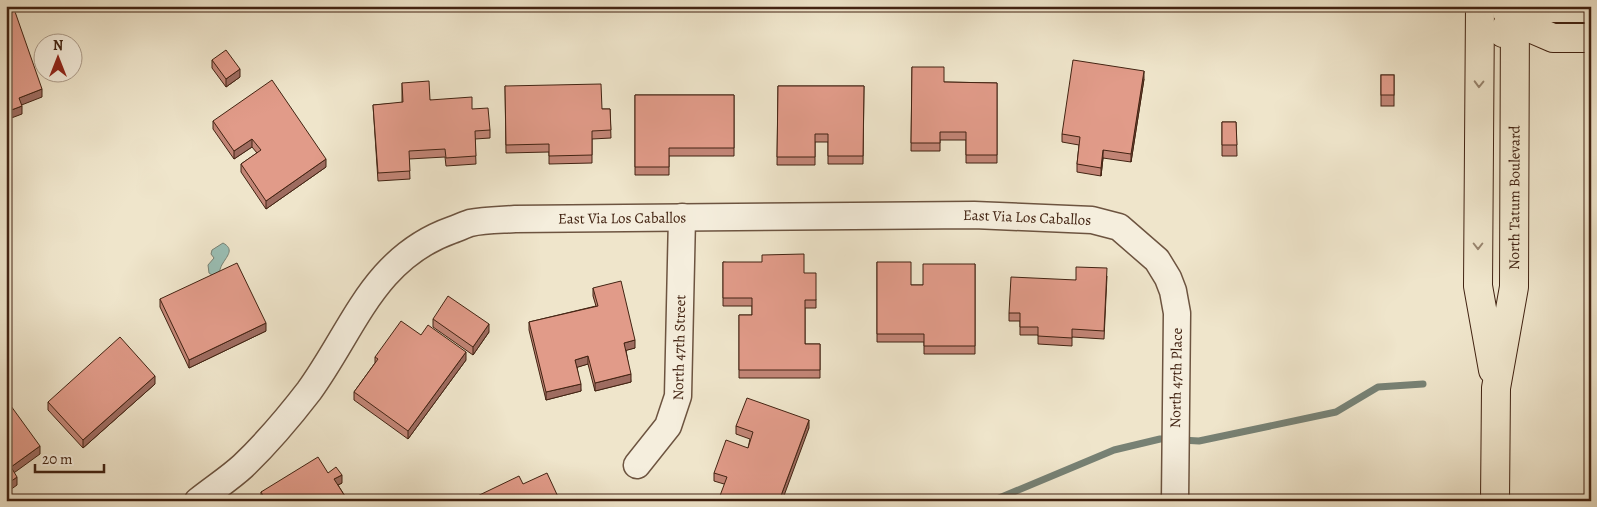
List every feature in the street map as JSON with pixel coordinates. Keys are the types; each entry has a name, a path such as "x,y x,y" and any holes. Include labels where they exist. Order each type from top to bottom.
{"main road":[{"path":"1480,6 1478,286 1496,388"},
{"path":"1511,11 1545,8 1591,8"},
{"path":"1495,501 1497,54 1500,39 1507,26 1511,11"},
{"path":"1511,11 1553,38 1591,38"}],"street":[{"name":"East Via Los Caballos","path":"198,501 243,466 282,424 309,391 338,348 369,295 392,267 433,237 470,224 515,218 974,215 1092,220 1119,226 1156,260"},
{"name":"North 47th Street","path":"637,465 668,426 678,396 682,217"},
{"name":"North 47th Place","path":"1156,260 1168,278 1176,307 1175,501"}],"water":[{"path":"223,243 229,252 215,277 209,273 208,265 214,258 211,254 212,250"}],"building":[{"path":"6,6 13,6 32,60 32,82 40,82 42,89 19,98 22,106 6,112"},
{"path":"226,50 240,69 226,79 212,60"},
{"path":"1073,60 1144,71 1131,154 1103,150 1101,168 1077,164 1080,137 1062,134"},
{"path":"912,67 944,67 944,82 997,83 997,155 966,155 966,132 940,132 940,143 911,143"},
{"path":"1381,75 1394,75 1394,95 1381,95"},
{"path":"272,80 326,159 266,201 241,164 261,150 252,139 234,151 213,121"},
{"path":"429,81 430,100 472,97 472,109 488,108 490,130 475,131 476,156 446,158 445,149 409,151 410,171 378,173 373,105 403,102 402,83"},
{"path":"601,84 602,109 610,109 611,130 592,131 592,155 549,156 549,144 506,145 505,86"},
{"path":"778,86 864,86 863,156 828,156 828,134 815,134 815,157 777,157"},
{"path":"635,95 734,95 734,148 669,148 669,167 635,167"},
{"path":"1222,122 1236,122 1237,145 1222,145"},
{"path":"804,254 804,273 816,273 816,300 805,300 805,344 820,344 820,370 739,370 739,315 752,315 752,298 723,298 723,262 762,262 762,255"},
{"path":"877,262 911,262 911,285 923,285 923,264 975,264 975,346 924,346 924,334 877,334"},
{"path":"237,263 266,323 189,360 160,299"},
{"path":"1076,267 1107,268 1104,331 1072,329 1072,338 1038,336 1038,327 1020,327 1020,313 1009,313 1011,277 1076,280"},
{"path":"621,281 635,340 624,343 631,374 595,383 588,356 575,360 581,384 546,392 529,322 598,306 593,288"},
{"path":"448,296 489,324 473,347 433,319"},
{"path":"401,321 421,335 428,325 466,352 408,431 354,392 378,359 375,357"},
{"path":"120,337 155,376 83,440 48,402"},
{"path":"747,398 809,420 779,501 718,501 727,477 714,473 726,440 748,448 753,432 736,426"},
{"path":"11,406 40,446 11,467 17,477 6,485 6,410"},
{"path":"318,457 328,473 336,467 342,475 334,479 348,501 266,501 261,492"},
{"path":"547,473 560,501 467,501 519,476 523,484"}],"waterway":[{"path":"1181,440 1199,441 1336,412 1378,387 1423,384"},
{"path":"992,501 1114,450 1160,439 1170,439"}]}
